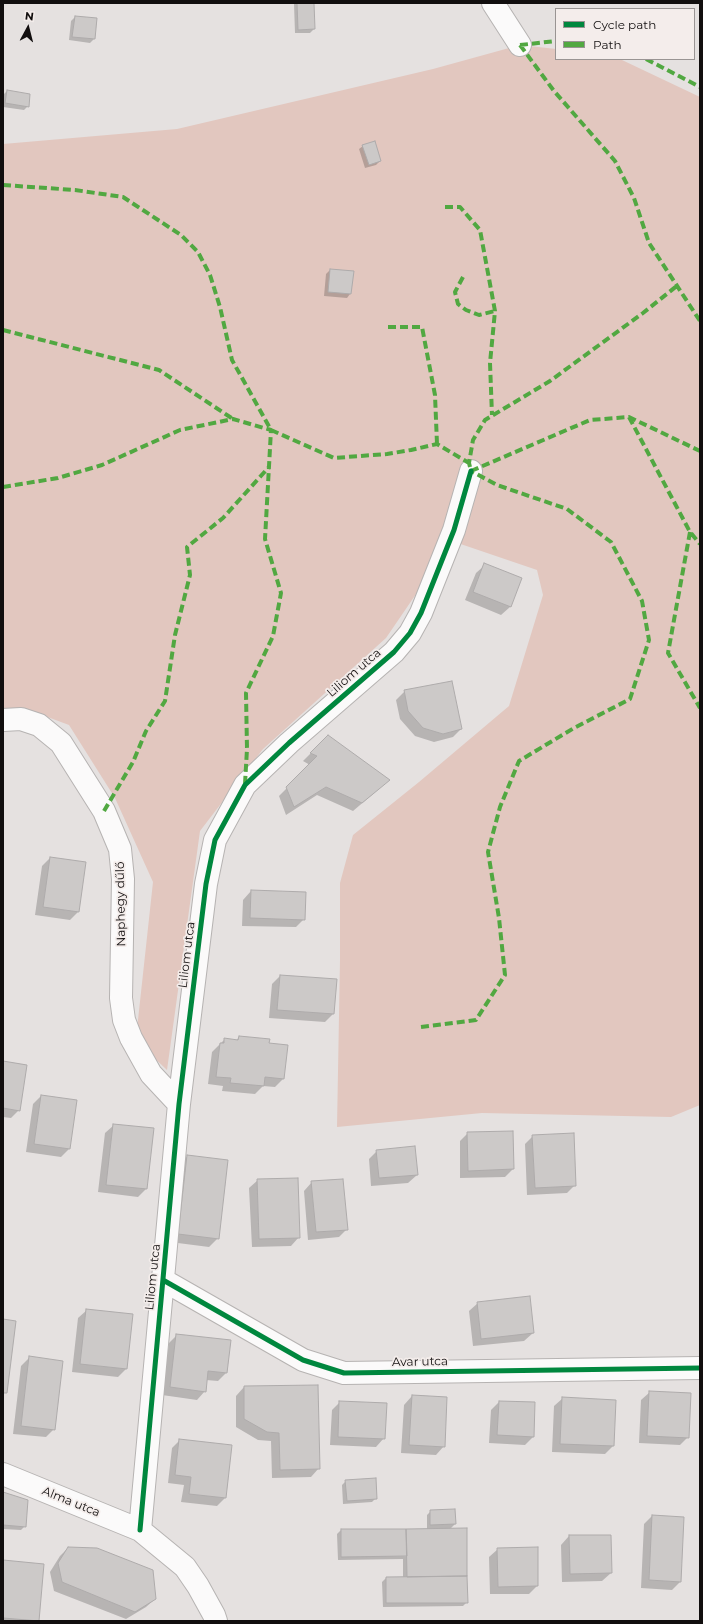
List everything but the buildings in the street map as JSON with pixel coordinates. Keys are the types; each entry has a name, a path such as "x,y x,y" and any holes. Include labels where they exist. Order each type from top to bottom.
{"street":[{"path":"493,3 520,45"},
{"name":"Liliom utca","path":"140,1530 179,1104 206,884 216,840 245,785 289,743 394,652 410,633 421,613 454,530 471,471"},
{"name":"Naphegy dűlő","path":"3,720 21,719 39,725 61,743 104,811 120,849 123,879 121,998 124,1020 131,1038 151,1074 179,1104"},
{"name":"Avar utca","path":"163,1280 303,1360 344,1373 700,1368"},
{"name":"Alma utca","path":"3,1474 140,1530"},
{"path":"140,1530 185,1567 198,1586 216,1621"}],"shaded area":[{"path":"520,45 555,49 555,60 622,60 700,97 700,1105 671,1117 482,1113 337,1127 340,883 353,835 419,782 509,706 543,595 537,570 440,537 427,578 386,638 263,749 200,831 167,1070 148,1052 137,1029 153,882 115,798 69,725 26,709 3,710 3,144 177,129 433,69"}],"marked path":[{"path":"520,45 555,41"},
{"path":"520,45 554,91 615,161 634,198 649,243 700,321"},
{"path":"648,60 700,87"},
{"path":"3,185 75,190 123,197 181,235 198,252 210,275 220,307 232,360 271,430 334,458 387,454 437,444 469,463"},
{"path":"445,207 460,207 480,230 495,311 490,363 492,415"},
{"path":"463,277 455,292 458,304 466,310 479,315 495,311"},
{"path":"470,467 469,463 473,440 485,420 550,381 643,313 678,285"},
{"path":"388,327 422,327 435,395 437,444"},
{"path":"3,330 159,370 233,419"},
{"path":"629,417 690,532 700,544"},
{"path":"471,471 590,420 629,417 700,451"},
{"path":"3,487 58,478 102,465 180,430 233,419 271,430 265,539 281,593 273,636 246,693 247,749 245,784"},
{"path":"104,811 133,762 146,731 165,701 175,635 190,575 187,547 223,518 269,467"},
{"path":"421,1027 476,1020 505,975 499,918 488,852 500,807 519,761 574,728 630,699 649,640 642,601 611,542 567,509 497,485 471,471"},
{"path":"690,532 668,653 700,708"}],"cycle path":[{"path":"140,1530 179,1104 206,884 215,840 245,785 289,743 394,652 410,633 421,613 454,530 471,471"},
{"path":"163,1280 303,1360 344,1373 700,1368"}]}
